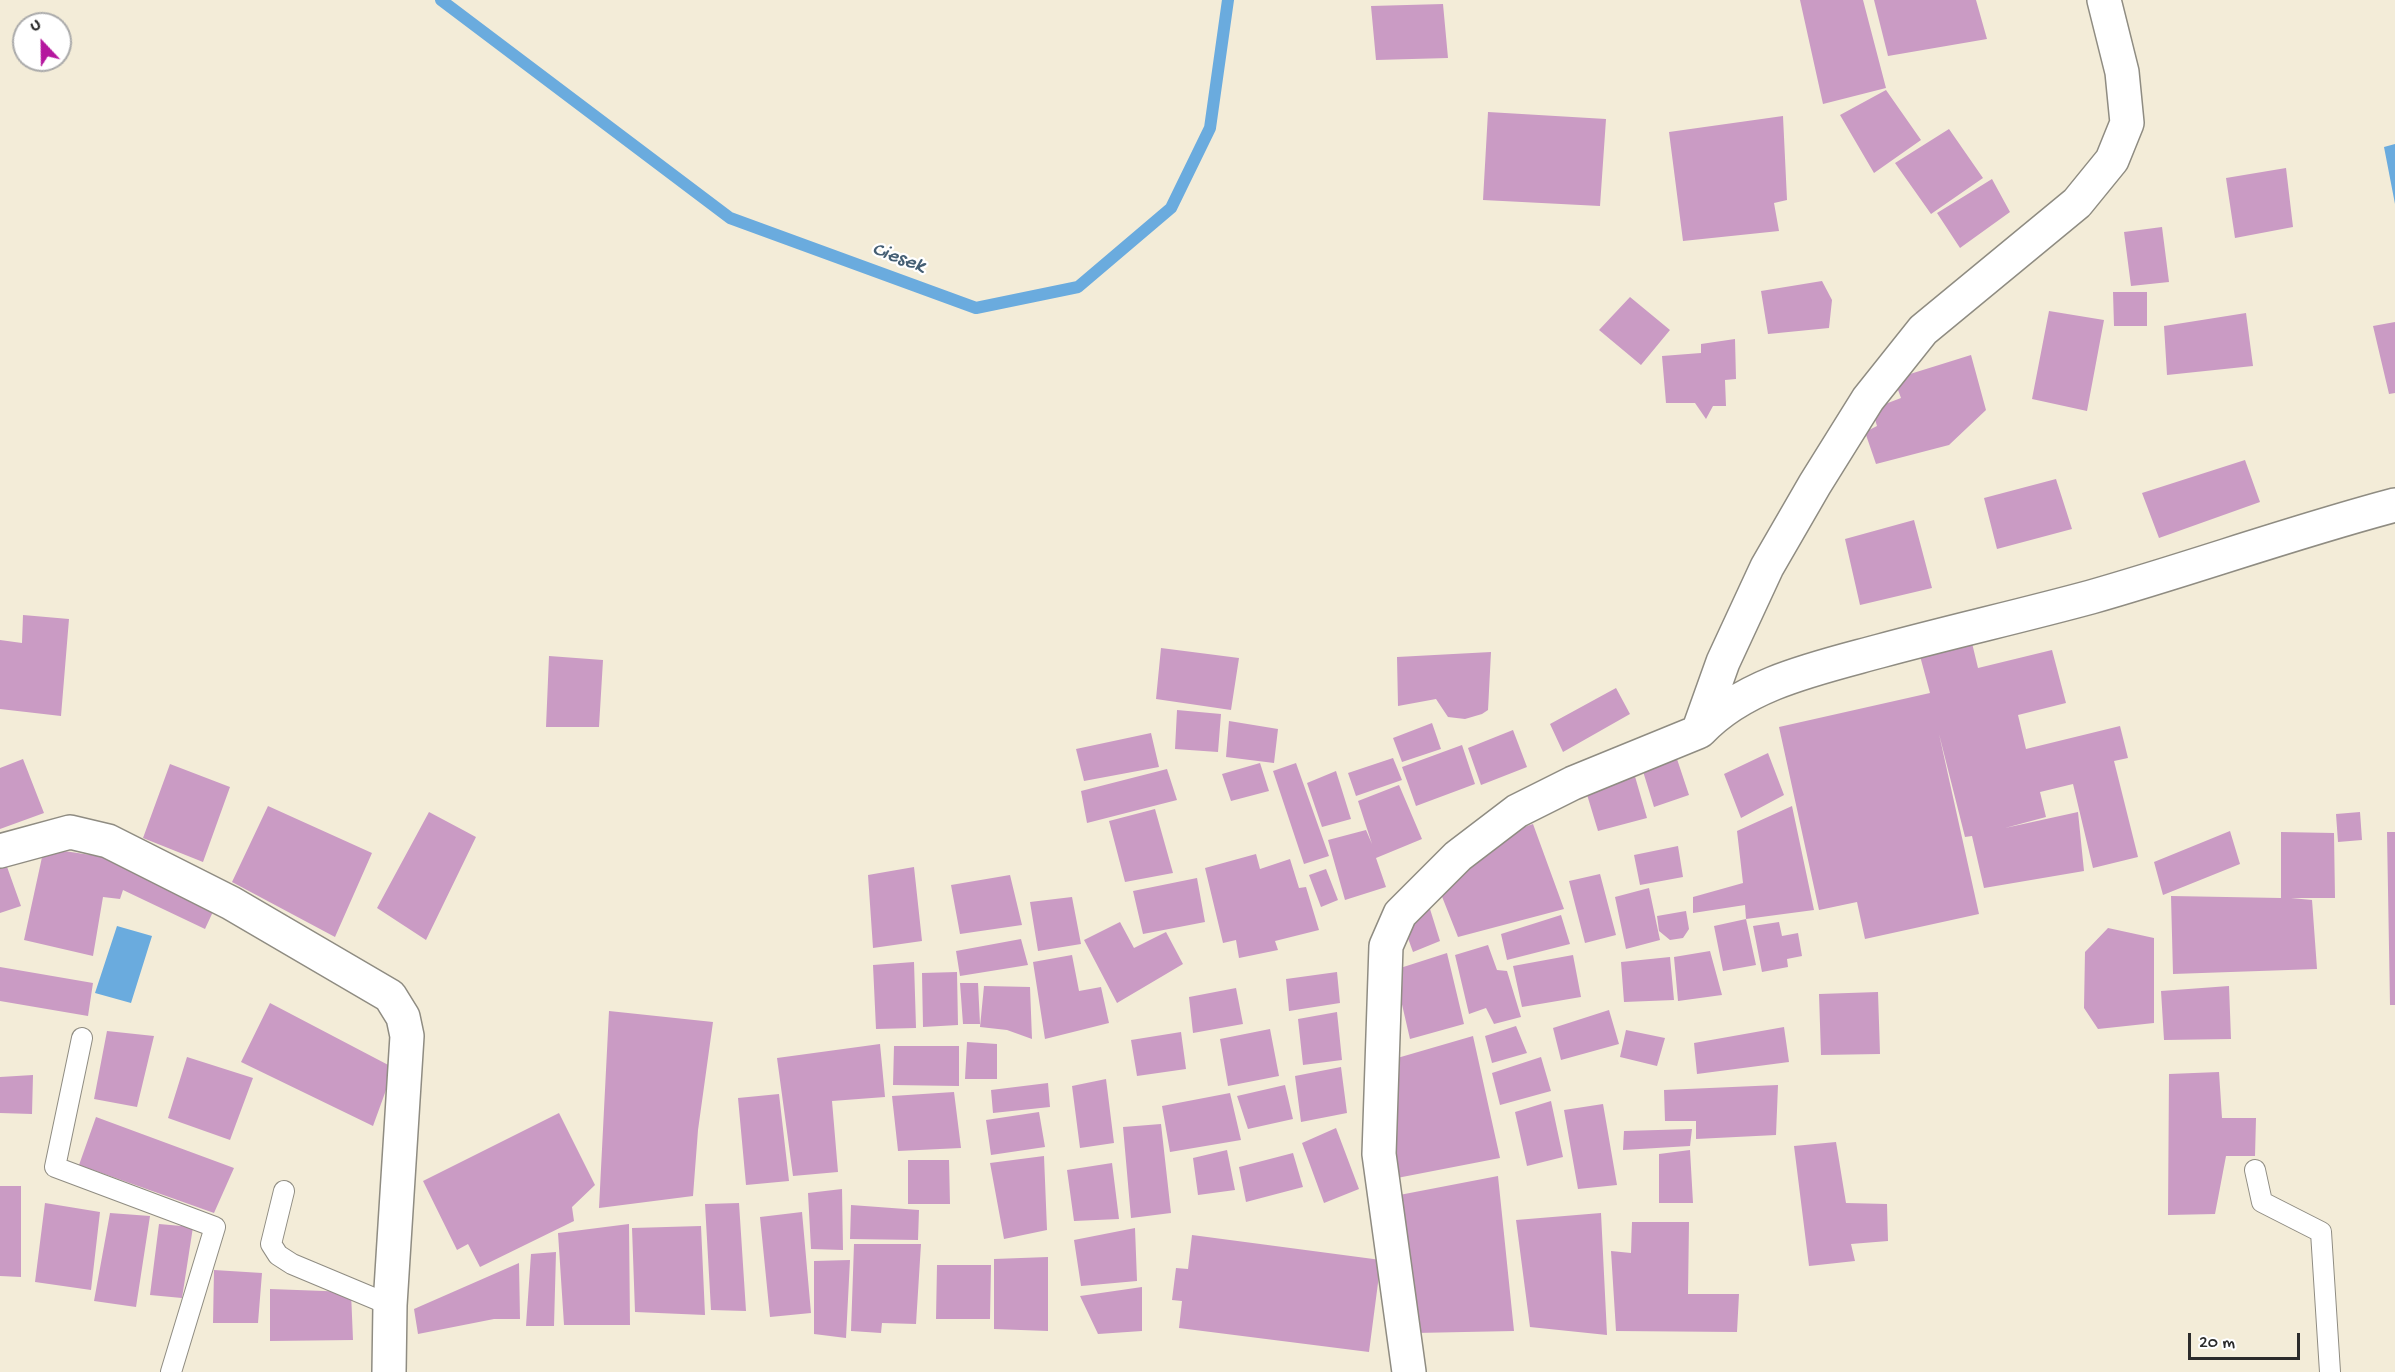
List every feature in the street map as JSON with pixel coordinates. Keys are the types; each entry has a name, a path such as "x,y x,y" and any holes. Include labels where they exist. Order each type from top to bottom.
{"street":[{"path":"1698,732 1723,662 1767,567 1868,399 1923,330 2076,203 2112,160 2127,123 2122,72 2104,0"},
{"path":"1408,1372 1379,1154 1386,946 1400,914 1458,856 1494,826 1517,811 1573,783 1698,732 1717,712 1727,706 1756,691 1797,675 1959,629 2088,597 2395,505"},
{"path":"0,851 70,832 108,841 231,903 390,996 403,1017 407,1036 390,1305 389,1372"}],"lane":[{"path":"82,1038 55,1167 215,1227 171,1372"},
{"path":"2255,1170 2262,1202 2321,1232 2330,1372"},
{"path":"284,1191 271,1244 278,1255 292,1264 390,1305"}],"water":[{"path":"2395,144 2395,204 2384,147"},
{"path":"117,926 152,936 131,1003 95,993"}],"building":[{"path":"1800,0 1863,0 1886,88 1823,104"},
{"path":"1874,0 1976,0 1987,39 1888,56"},
{"path":"1443,4 1448,58 1376,60 1371,6"},
{"path":"1886,90 1921,140 1874,173 1840,115"},
{"path":"1488,112 1606,119 1600,206 1483,200"},
{"path":"1783,116 1787,200 1774,203 1779,231 1683,241 1669,132"},
{"path":"1949,129 1983,178 1931,214 1895,163"},
{"path":"2286,168 2293,227 2235,238 2226,178"},
{"path":"1992,179 2010,212 1960,248 1937,213"},
{"path":"2162,227 2169,282 2131,286 2124,232"},
{"path":"1822,281 1832,300 1829,328 1768,334 1761,291"},
{"path":"2113,292 2147,292 2147,326 2114,326"},
{"path":"1630,297 1670,330 1641,365 1599,330"},
{"path":"2049,311 2104,320 2087,411 2032,399"},
{"path":"2246,313 2253,366 2167,375 2164,326"},
{"path":"2395,322 2395,393 2389,394 2373,326"},
{"path":"1735,339 1736,379 1725,380 1726,406 1713,406 1706,419 1695,403 1666,403 1662,356 1701,353 1701,344"},
{"path":"1971,355 1986,410 1949,445 1876,464 1865,432 1877,426 1872,409 1901,398 1894,379"},
{"path":"2245,460 2260,502 2159,538 2142,493"},
{"path":"2056,479 2072,529 1997,549 1984,498"},
{"path":"1914,520 1932,588 1860,605 1845,539"},
{"path":"23,615 69,619 61,716 0,709 0,640 22,643"},
{"path":"1972,643 1978,668 2052,650 2066,703 2018,715 2026,749 2120,726 2128,758 2114,761 2138,857 2093,868 2073,784 2040,792 2046,817 2005,828 2078,812 2084,871 1984,888 1972,836 1965,837 1939,734 1979,914 1865,939 1857,902 1819,910 1779,727 1930,693 1920,656"},
{"path":"1161,648 1239,658 1231,710 1156,699"},
{"path":"1491,652 1488,710 1482,714 1465,719 1448,717 1436,699 1398,706 1397,657"},
{"path":"549,656 603,660 599,727 546,727"},
{"path":"1616,688 1630,714 1563,752 1550,724"},
{"path":"1177,710 1221,714 1218,752 1175,749"},
{"path":"1229,721 1278,729 1274,763 1226,757"},
{"path":"1432,723 1441,749 1402,762 1393,738"},
{"path":"1513,730 1527,767 1481,785 1468,748"},
{"path":"1151,733 1159,767 1084,781 1076,749"},
{"path":"1462,745 1475,784 1416,806 1402,767"},
{"path":"1768,753 1784,795 1741,818 1724,774"},
{"path":"1676,756 1689,795 1654,807 1642,768"},
{"path":"1393,758 1402,780 1356,796 1348,773"},
{"path":"23,759 44,813 0,829 0,768"},
{"path":"1260,763 1269,791 1231,801 1222,774"},
{"path":"1296,763 1329,856 1304,864 1273,771"},
{"path":"170,764 230,787 203,862 143,838"},
{"path":"1167,769 1177,800 1087,823 1081,791"},
{"path":"1336,771 1351,819 1322,827 1307,783"},
{"path":"1634,773 1647,818 1598,831 1585,788"},
{"path":"1399,785 1422,839 1376,858 1386,887 1345,900 1328,840 1366,830 1372,844 1358,801"},
{"path":"268,806 372,853 335,937 232,882"},
{"path":"1792,806 1814,910 1746,919 1745,905 1693,913 1693,897 1743,883 1737,831"},
{"path":"1155,809 1173,873 1125,882 1109,821"},
{"path":"429,812 476,837 426,940 377,908"},
{"path":"2360,812 2362,840 2338,842 2336,814"},
{"path":"1533,824 1564,909 1458,937 1439,889 1503,834"},
{"path":"2230,831 2240,864 2163,895 2154,862"},
{"path":"2281,832 2334,833 2335,898 2291,898 2312,900 2317,969 2173,974 2171,896 2281,898"},
{"path":"2387,832 2395,832 2395,1005 2390,1005"},
{"path":"1678,846 1683,877 1640,885 1634,855"},
{"path":"44,848 131,861 217,903 205,929 123,890 120,899 103,897 93,956 24,940"},
{"path":"1256,854 1260,869 1290,859 1299,888 1306,887 1319,930 1275,941 1278,950 1239,958 1236,940 1223,943 1205,868"},
{"path":"6,864 21,906 0,913 0,866"},
{"path":"914,867 922,941 873,948 868,875"},
{"path":"1326,869 1338,900 1321,907 1309,875"},
{"path":"1600,874 1616,935 1585,943 1569,881"},
{"path":"1010,875 1022,925 960,934 951,885"},
{"path":"1197,878 1205,922 1143,934 1133,891"},
{"path":"1649,888 1660,940 1626,949 1615,897"},
{"path":"1072,897 1081,944 1038,951 1030,902"},
{"path":"1430,909 1440,941 1413,952 1401,919"},
{"path":"1686,911 1689,929 1683,938 1670,940 1659,931 1657,916"},
{"path":"1561,915 1570,944 1507,960 1501,934"},
{"path":"1746,919 1756,965 1723,971 1714,926"},
{"path":"1120,922 1134,948 1166,932 1183,964 1117,1003 1084,940"},
{"path":"1779,922 1782,936 1798,933 1802,956 1787,959 1788,967 1762,972 1753,926"},
{"path":"2108,928 2154,938 2154,1023 2098,1029 2084,1008 2085,952"},
{"path":"1021,939 1028,965 960,976 956,951"},
{"path":"1488,945 1497,970 1507,971 1521,1017 1494,1024 1486,1008 1469,1014 1455,955"},
{"path":"1710,951 1722,995 1678,1001 1674,957"},
{"path":"1447,953 1464,1024 1410,1039 1394,970"},
{"path":"1072,955 1079,991 1101,987 1109,1023 1045,1039 1033,962"},
{"path":"1573,955 1581,997 1522,1007 1513,966"},
{"path":"1670,957 1674,1000 1624,1002 1621,962"},
{"path":"914,962 916,1028 876,1029 873,965"},
{"path":"0,967 93,983 88,1016 0,1001"},
{"path":"957,972 958,1025 923,1027 922,973"},
{"path":"1337,972 1340,1003 1289,1011 1286,979"},
{"path":"960,983 978,983 980,1024 963,1024"},
{"path":"984,986 1030,987 1032,1039 1007,1030 980,1027"},
{"path":"2229,986 2231,1039 2164,1040 2161,991"},
{"path":"1236,988 1243,1024 1193,1033 1189,997"},
{"path":"1878,992 1880,1054 1821,1055 1819,994"},
{"path":"270,1003 394,1068 373,1126 241,1062"},
{"path":"1609,1010 1619,1044 1561,1060 1553,1028"},
{"path":"609,1011 713,1022 698,1130 693,1196 599,1208"},
{"path":"1337,1012 1342,1060 1303,1065 1298,1019"},
{"path":"1516,1026 1527,1053 1492,1063 1485,1036"},
{"path":"1784,1027 1789,1062 1697,1074 1694,1043"},
{"path":"1270,1029 1279,1076 1228,1086 1220,1039"},
{"path":"1626,1030 1665,1038 1657,1066 1620,1057"},
{"path":"107,1031 154,1036 137,1107 94,1099"},
{"path":"1181,1032 1186,1069 1137,1076 1131,1040"},
{"path":"1473,1036 1500,1158 1397,1178 1387,1061"},
{"path":"967,1042 997,1044 997,1079 965,1079"},
{"path":"880,1044 885,1097 832,1101 838,1172 793,1176 777,1058"},
{"path":"894,1046 959,1046 959,1086 893,1085"},
{"path":"187,1057 253,1078 230,1140 168,1118"},
{"path":"1541,1057 1551,1091 1500,1105 1492,1073"},
{"path":"1341,1067 1347,1113 1301,1122 1295,1076"},
{"path":"2219,1072 2222,1118 2256,1118 2255,1156 2226,1156 2215,1214 2168,1215 2169,1074"},
{"path":"33,1075 32,1114 0,1113 0,1077"},
{"path":"1106,1079 1114,1143 1080,1148 1072,1086"},
{"path":"1048,1083 1050,1107 993,1113 991,1090"},
{"path":"1285,1085 1293,1119 1248,1129 1237,1096"},
{"path":"1778,1085 1776,1135 1696,1139 1696,1121 1665,1121 1664,1090"},
{"path":"954,1092 961,1148 898,1151 892,1096"},
{"path":"1230,1093 1241,1140 1170,1152 1162,1106"},
{"path":"779,1094 789,1181 746,1185 738,1098"},
{"path":"1551,1101 1563,1157 1527,1166 1515,1112"},
{"path":"1603,1104 1617,1185 1578,1189 1564,1110"},
{"path":"1039,1112 1045,1147 991,1155 986,1120"},
{"path":"559,1113 595,1185 572,1207 574,1221 480,1267 468,1244 457,1250 423,1181"},
{"path":"96,1117 234,1168 214,1213 79,1165"},
{"path":"1161,1124 1171,1213 1131,1218 1123,1127"},
{"path":"1336,1128 1359,1189 1324,1203 1302,1143"},
{"path":"1692,1129 1690,1146 1623,1150 1624,1131"},
{"path":"1836,1142 1846,1203 1887,1204 1888,1241 1851,1244 1855,1261 1809,1266 1794,1146"},
{"path":"1227,1150 1235,1190 1198,1195 1193,1158"},
{"path":"1690,1150 1693,1203 1659,1203 1659,1154"},
{"path":"1293,1153 1303,1187 1246,1202 1239,1167"},
{"path":"1044,1156 1047,1230 1004,1239 990,1163"},
{"path":"908,1160 949,1160 950,1204 908,1204"},
{"path":"1112,1163 1119,1219 1074,1221 1067,1170"},
{"path":"1498,1176 1514,1331 1415,1333 1389,1197"},
{"path":"0,1186 21,1186 21,1277 0,1276"},
{"path":"842,1189 843,1250 811,1249 808,1193"},
{"path":"45,1203 100,1212 91,1290 35,1282"},
{"path":"739,1203 746,1311 711,1310 705,1204"},
{"path":"851,1205 919,1210 918,1240 850,1239"},
{"path":"802,1212 811,1313 770,1317 760,1217"},
{"path":"110,1213 150,1216 136,1307 94,1301"},
{"path":"1601,1213 1607,1335 1530,1327 1516,1220"},
{"path":"1632,1222 1689,1222 1688,1294 1739,1294 1737,1332 1616,1331 1611,1251 1631,1253"},
{"path":"159,1224 193,1227 182,1298 150,1295"},
{"path":"629,1224 630,1325 564,1325 558,1233"},
{"path":"701,1226 705,1315 635,1312 632,1228"},
{"path":"1135,1228 1137,1281 1081,1286 1074,1240"},
{"path":"1192,1235 1381,1260 1369,1352 1179,1328 1182,1301 1172,1300 1176,1268 1188,1269"},
{"path":"854,1244 921,1244 916,1324 882,1323 881,1333 851,1331"},
{"path":"556,1252 554,1326 526,1326 531,1254"},
{"path":"1048,1257 1048,1331 994,1329 994,1259"},
{"path":"850,1260 846,1338 814,1334 814,1261"},
{"path":"519,1263 520,1319 494,1319 418,1334 414,1309"},
{"path":"937,1265 991,1265 990,1319 936,1319"},
{"path":"214,1270 262,1273 258,1323 213,1323"},
{"path":"1142,1287 1142,1331 1098,1334 1080,1296"},
{"path":"270,1289 351,1292 353,1340 270,1341"}],"waterway":[{"name":"Ciesek","path":"441,0 730,218 976,308 1078,287 1171,208 1210,128 1228,0"}]}
